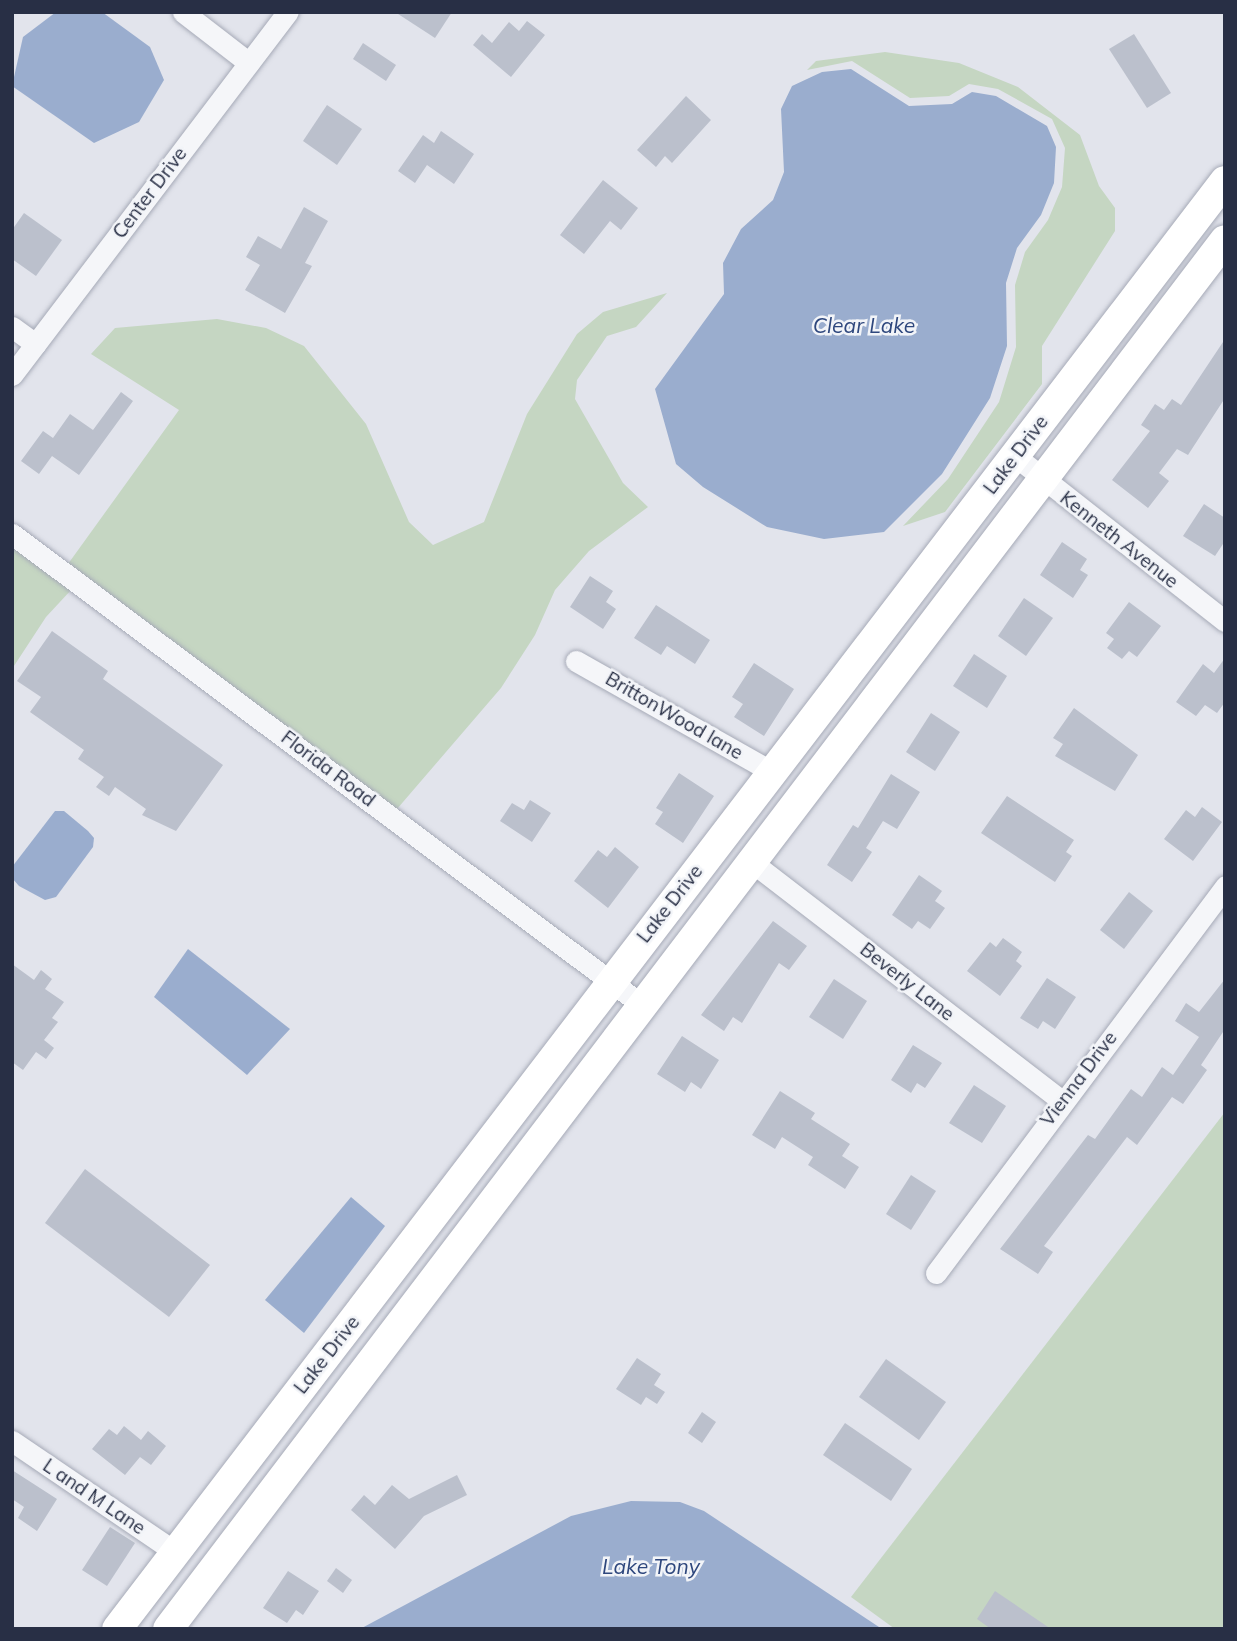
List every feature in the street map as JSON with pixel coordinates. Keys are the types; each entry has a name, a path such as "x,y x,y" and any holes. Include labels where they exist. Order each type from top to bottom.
{"main road":[{"name":"Lake Drive","path":"117,1629 1225,181"},
{"name":"Lake Drive","path":"168,1629 1225,240"},
{"path":"357,1317 389,1339"},
{"path":"158,1629 178,1589 282,1454 289,1440 282,1412"}],"street":[{"path":"183,12 249,63"},
{"name":"Center Drive","path":"12,375 288,12"},
{"path":"12,327 35,344"},
{"name":"Kenneth Avenue","path":"1015,456 1042,480 1225,621"},
{"name":"Florida Road","path":"12,534 642,1005"},
{"name":"BrittonWood lane","path":"576,661 772,772"},
{"name":"Beverly Lane","path":"753,863 1062,1101"},
{"name":"Vienna Drive","path":"936,1273 1225,886"},
{"name":"L and M Lane","path":"12,1441 177,1553"}],"green space":[{"path":"885,52 959,63 1018,87 1080,135 1099,186 1115,208 1115,231 1042,346 1042,384 945,512 903,526 948,479 999,402 1016,347 1015,285 1025,252 1048,220 1062,187 1065,148 1052,119 998,89 969,84 949,96 910,98 852,61 807,70 816,61"},
{"path":"667,293 636,327 607,336 577,380 575,399 623,483 648,507 589,551 555,590 535,635 501,688 397,809 68,564 179,410 91,354 115,328 217,319 266,328 304,346 366,424 409,522 433,545 484,522 527,414 577,334 603,312"},
{"path":"12,545 72,589 46,617 12,669"},
{"path":"1225,1112 1225,1629 895,1629 851,1597"}],"water":[{"path":"56,12 102,12 150,47 164,80 139,122 94,143 12,86 23,37"},
{"name":"Clear Lake","path":"851,69 909,106 952,104 972,92 996,96 1047,126 1056,147 1054,183 1041,215 1017,248 1006,283 1007,346 990,398 942,474 884,532 824,539 767,527 703,487 676,464 655,389 724,294 723,263 741,229 773,200 784,172 781,109 792,86 822,72"},
{"path":"55,811 64,811 88,831 94,838 93,847 56,897 45,900 19,886 12,878 12,867"},
{"path":"188,949 290,1029 247,1075 154,997"},
{"path":"351,1197 385,1226 304,1333 265,1300"},
{"name":"Lake Tony","path":"631,1501 680,1502 704,1511 882,1629 360,1629 571,1516"}],"building":[{"path":"395,12 452,12 435,38"},
{"path":"527,21 545,35 511,77 473,45 482,34 492,43 509,22 519,31"},
{"path":"1134,34 1171,93 1147,108 1109,49"},
{"path":"363,43 396,65 386,81 353,59"},
{"path":"686,96 711,120 672,163 665,156 656,167 637,150"},
{"path":"327,105 362,129 337,165 303,141"},
{"path":"441,131 474,154 454,184 427,165 415,183 398,171 423,135 434,143"},
{"path":"603,180 638,208 621,230 610,221 584,254 560,235"},
{"path":"304,207 328,221 305,263 312,266 285,313 245,290 260,265 246,257 258,236 281,249"},
{"path":"24,213 62,240 36,276 12,259 12,230"},
{"path":"1225,339 1225,398 1188,455 1177,449 1159,473 1169,481 1148,508 1112,480 1150,431 1141,425 1155,404 1164,410 1172,399 1181,405"},
{"path":"121,392 133,401 79,475 52,456 39,474 21,461 43,431 53,438 70,414 93,430"},
{"path":"1204,504 1225,518 1225,541 1215,556 1183,536"},
{"path":"1062,542 1087,559 1080,570 1088,575 1073,598 1040,575"},
{"path":"590,576 613,591 606,602 616,609 603,629 570,607"},
{"path":"1024,598 1053,618 1026,656 998,636"},
{"path":"1129,602 1161,626 1137,657 1129,651 1122,659 1107,648 1114,639 1106,633"},
{"path":"656,605 710,640 695,664 667,646 661,655 634,638"},
{"path":"52,631 108,671 103,679 223,765 176,831 142,815 146,809 115,787 109,796 96,787 104,777 78,759 84,750 30,712 41,697 17,681"},
{"path":"974,654 1007,676 987,708 953,686"},
{"path":"1225,658 1225,702 1217,713 1205,705 1196,716 1176,702 1203,664 1214,673"},
{"path":"754,663 794,689 764,736 734,717 743,704 732,697"},
{"path":"1074,708 1138,755 1115,791 1055,756 1063,744 1053,738"},
{"path":"931,713 960,732 935,771 906,752"},
{"path":"679,773 714,796 683,843 655,824 663,812 656,808"},
{"path":"891,774 920,792 897,829 883,821 866,848 872,852 852,882 827,865 853,825 858,828"},
{"path":"1007,796 1074,840 1066,852 1072,856 1055,882 981,833"},
{"path":"530,800 551,813 532,842 500,821 512,803 524,810"},
{"path":"1202,807 1222,822 1193,861 1164,839 1186,810 1195,817"},
{"path":"615,847 639,867 608,908 574,881 598,850 607,857"},
{"path":"919,875 942,891 935,901 945,908 930,929 918,921 912,929 892,915"},
{"path":"1129,892 1153,911 1124,949 1100,930"},
{"path":"773,921 807,946 789,970 779,963 742,1023 733,1017 724,1031 701,1015"},
{"path":"1003,938 1022,952 1016,961 1022,966 1000,996 967,971 990,942 996,947"},
{"path":"12,964 34,980 41,970 52,979 45,989 64,1002 52,1018 58,1022 44,1040 54,1048 46,1059 36,1052 23,1070 12,1062"},
{"path":"1047,978 1076,997 1055,1029 1043,1021 1038,1029 1020,1018"},
{"path":"834,979 867,1001 843,1039 809,1017"},
{"path":"1225,979 1225,1029 1201,1065 1207,1070 1183,1104 1172,1097 1137,1145 1127,1137 1044,1246 1053,1252 1038,1274 1000,1249 1088,1135 1095,1139 1131,1089 1142,1097 1162,1067 1173,1075 1199,1037 1175,1021 1186,1003 1199,1012"},
{"path":"682,1036 719,1060 701,1089 691,1082 685,1092 657,1074"},
{"path":"913,1045 942,1063 925,1088 917,1083 911,1093 891,1080"},
{"path":"974,1085 1006,1106 982,1143 949,1123"},
{"path":"780,1091 815,1113 811,1119 850,1144 842,1156 859,1167 845,1189 808,1165 813,1157 782,1137 775,1149 752,1135"},
{"path":"85,1169 210,1265 169,1317 45,1223"},
{"path":"911,1175 936,1191 911,1230 886,1214"},
{"path":"637,1358 661,1374 654,1385 665,1392 657,1404 646,1397 641,1405 616,1389"},
{"path":"886,1359 946,1402 919,1440 859,1397"},
{"path":"702,1412 716,1422 702,1443 688,1433"},
{"path":"845,1423 912,1469 891,1501 823,1455"},
{"path":"124,1426 141,1440 148,1431 166,1446 151,1465 140,1457 125,1475 92,1449 109,1429 117,1435"},
{"path":"12,1470 57,1499 37,1531 18,1518 24,1507 12,1499"},
{"path":"457,1475 467,1495 424,1516 395,1549 351,1510 364,1495 375,1505 392,1485 409,1499"},
{"path":"110,1527 135,1543 107,1586 82,1570"},
{"path":"336,1568 352,1580 343,1593 327,1581"},
{"path":"288,1571 319,1591 303,1615 296,1610 287,1623 263,1608"},
{"path":"995,1591 1051,1629 991,1629 977,1619"}]}
